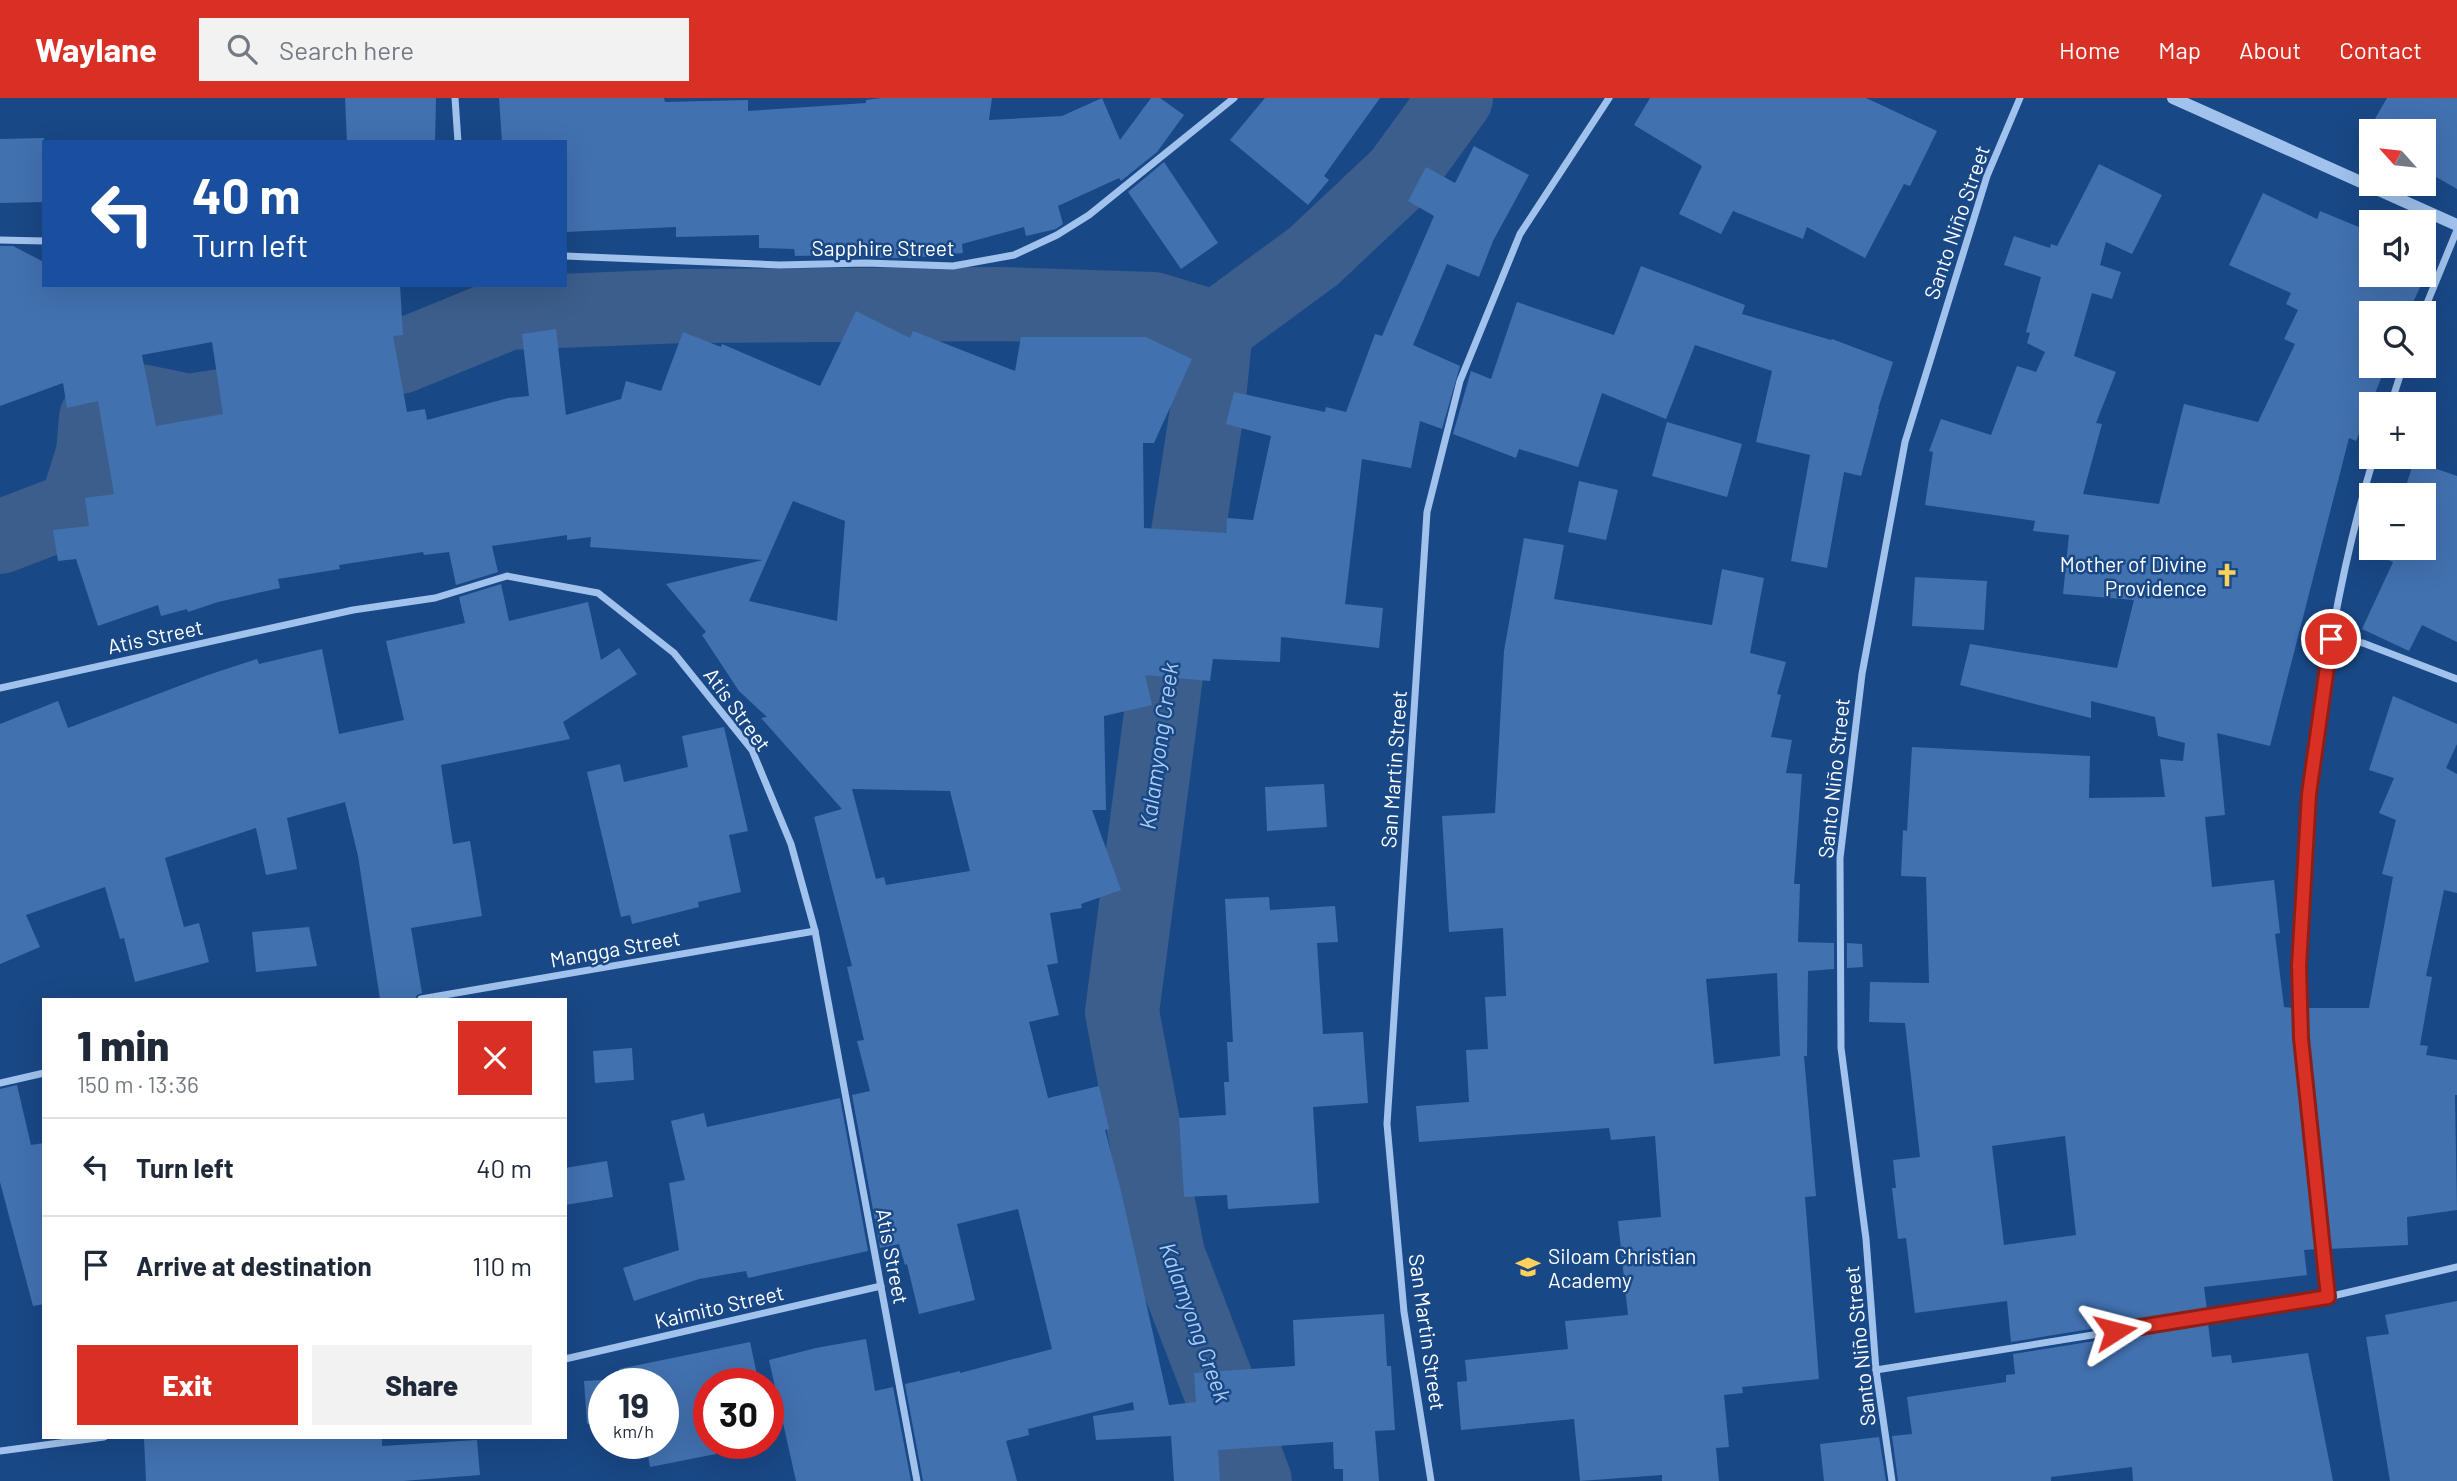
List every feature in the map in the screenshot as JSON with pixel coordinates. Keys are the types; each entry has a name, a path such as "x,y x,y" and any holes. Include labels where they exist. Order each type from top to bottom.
{"street":[{"path":"455,98 458,140"},
{"name":"Sapphire Street","path":"567,256 779,265 866,263 953,266 1014,255 1057,235 1090,215 1234,98"},
{"name":"San Martin Street","path":"1431,1481 1404,1312 1387,1124 1427,512 1460,381 1520,234 1609,98"},
{"name":"Santo Niño Street","path":"1892,1481 1876,1370 1866,1239 1841,1048 1840,859 1862,674 1905,442 1983,188 2020,98"},
{"path":"2173,98 2457,228 2428,301"},
{"path":"0,240 42,242"},
{"path":"2328,1297 2301,1038 2299,966 2309,794 2331,639 2360,503 2370,469"},
{"name":"Atis Street","path":"0,688 353,610 436,598 507,576 598,593 674,653 752,750 791,844 815,932 917,1481"},
{"path":"2331,639 2363,643 2457,679"},
{"name":"Mangga Street","path":"427,998 815,932"},
{"path":"0,1083 42,1073"},
{"path":"1876,1370 2328,1297 2457,1267"},
{"name":"Kaimito Street","path":"567,1359 881,1286"},
{"path":"0,1451 89,1439"}],"building":[{"path":"345,98 436,98 435,140 347,140"},
{"path":"499,98 664,98 665,102 748,100 748,111 866,103 866,100 882,98 992,98 989,120 1062,116 1102,98 1120,140 1151,98 1160,98 1184,115 1157,152 1121,181 1119,178 1058,206 1063,224 1056,229 1026,236 1024,227 962,244 963,253 912,258 795,256 794,249 759,248 759,235 676,237 676,227 567,232 567,140 502,140"},
{"path":"1265,98 1380,98 1324,176 1329,180 1308,205 1230,140"},
{"path":"1650,98 1866,98 1937,131 1910,186 1904,184 1865,258 1807,227 1803,239 1733,211 1721,234 1679,214 1702,166 1634,125"},
{"path":"2387,98 2457,98 2457,189 2436,177 2436,119 2375,119"},
{"path":"44,138 42,202 0,203 0,139"},
{"path":"1474,146 1529,175 1493,241 1479,277 1447,264 1413,345 1460,366 1442,429 1420,421 1411,468 1362,459 1345,604 1383,608 1379,648 1281,637 1280,662 1213,659 1210,681 1145,675 1152,705 1104,716 1106,810 1092,810 1121,890 1081,904 1082,908 1050,913 1058,963 1047,965 1059,1015 1029,1022 1048,1098 1099,1086 1109,1129 1105,1130 1169,1405 1196,1402 1194,1373 1295,1366 1293,1320 1384,1314 1395,1430 1375,1431 1379,1481 1343,1481 1343,1469 1334,1469 1333,1442 1218,1450 1220,1481 1174,1481 1171,1436 1096,1440 1093,1416 1134,1410 1133,1402 1028,1429 1029,1435 1006,1441 1017,1481 923,1481 905,1384 1052,1349 1018,1209 957,1224 975,1300 919,1314 907,1264 905,1265 899,1244 880,1248 852,1095 870,1091 857,1041 864,1040 847,967 852,966 814,817 842,809 761,718 767,717 739,691 702,635 706,632 666,584 763,560 590,547 591,537 567,540 567,535 492,546 498,572 456,585 449,552 424,555 423,552 339,565 340,569 278,579 280,588 218,602 188,612 187,609 161,616 158,605 98,626 76,559 58,561 53,530 89,526 85,498 114,494 98,401 67,408 63,383 0,406 0,246 13,246 42,261 42,287 400,287 403,335 393,336 407,412 425,409 427,420 508,398 529,396 522,334 556,329 566,415 621,399 626,381 661,391 683,332 721,347 722,344 820,386 856,311 910,338 913,331 1015,371 1021,337 1146,337 1192,359 1154,443 1143,443 1144,528 1226,533 1227,518 1253,520 1271,436 1226,424 1234,392 1325,412 1326,407 1346,412 1375,334 1382,336 1434,216 1408,201 1426,167 1455,183","holes":["212,342 223,414 156,426 142,355","793,501 845,521 837,621 749,601","852,789 950,791 970,871 886,885 884,877 876,879"]},
{"path":"1164,162 1218,243 1181,269 1128,192"},
{"path":"2099,164 2162,195 2132,254 2106,242 2100,265 2121,272 2112,299 2092,293 2074,356 2116,372 2096,423 2102,424 2083,494 2159,504 2184,404 2258,422 2295,344 2284,339 2298,310 2286,304 2291,293 2229,265 2263,193 2317,219 2320,211 2359,227 2359,287 2420,287 2414,301 2359,301 2359,378 2381,378 2376,392 2359,392 2359,434 2356,441 2349,438 2270,746 2217,733 2225,815 2205,817 2212,887 2274,880 2280,933 2275,934 2284,1007 2294,1008 2300,1093 2317,1249 2304,1250 2307,1275 2204,1287 2207,1310 2011,1342 2007,1301 1915,1313 1906,1238 1898,1239 1892,1188 1896,1188 1893,1160 1920,1157 1905,1023 1869,1022 1870,982 1929,983 1926,877 1901,876 1903,830 1907,831 1912,747 2090,756 2089,798 2165,797 2160,759 2183,761 2185,743 2158,736 2155,717 2091,701 2091,718 1960,685 1970,644 2117,668 2134,600 2063,594 2069,535 2033,531 2035,521 1925,505 1933,452 1929,451 1941,419 1991,435 2017,366 2036,372 2045,352 2027,343 2030,333 2026,332 2041,277 2004,265 2014,236 2050,248 2051,244 2057,246","holes":["2065,1136 2076,1235 2004,1245 1992,1146"]},
{"path":"1641,266 1745,305 1742,314 1832,339 1893,362 1861,476 1844,472 1827,568 1791,561 1810,455 1756,442 1772,371 1695,345 1666,419 1602,393 1578,467 1519,449 1516,458 1453,434 1471,371 1491,379 1517,302 1614,335"},
{"path":"1667,422 1742,444 1727,497 1652,476"},
{"path":"2411,469 2436,469 2457,476 2457,642 2422,625 2409,651 2362,629 2393,562 2388,560 2436,560 2436,483 2407,483"},
{"path":"1579,481 1618,490 1606,540 1568,532"},
{"path":"1524,538 1564,545 1554,599 1712,625 1722,569 1764,578 1750,653 1786,662 1777,694 1781,695 1771,737 1792,740 1786,773 1802,774 1794,884 1800,884 1798,942 1834,943 1834,969 1808,971 1807,1056 1804,1056 1816,1196 1805,1197 1819,1379 1742,1387 1743,1393 1724,1395 1729,1447 1716,1448 1719,1481 1662,1481 1662,1475 1580,1481 1574,1419 1461,1430 1457,1382 1467,1381 1465,1360 1568,1349 1565,1321 1628,1315 1618,1221 1661,1217 1655,1136 1611,1140 1609,1128 1419,1142 1416,1106 1469,1102 1466,1050 1488,1049 1485,997 1506,996 1503,928 1449,932 1442,816 1495,813 1504,651","holes":["1777,973 1780,1056 1714,1064 1706,979"]},
{"path":"1915,577 1987,581 1984,630 1912,626"},
{"path":"501,584 509,621 588,602 601,660 619,648 637,674 563,722 570,739 441,765 453,844 470,841 482,916 411,928 422,993 416,998 380,998 358,856 345,802 287,818 297,869 266,875 256,828 165,858 184,927 199,923 209,962 135,982 124,938 120,939 105,887 26,915 40,947 0,964 0,724 58,701 68,728 257,659 259,664 322,649 339,734 404,720 386,641 465,623 459,597"},
{"path":"2393,696 2457,724 2457,744 2446,768 2457,774 2457,893 2444,890 2426,976 2432,977 2420,1045 2428,1046 2426,1055 2457,1060 2457,1210 2407,1217 2408,1245 2329,1249 2306,1008 2369,1008 2393,877 2382,874 2396,820 2379,813 2394,778 2369,770"},
{"path":"724,727 748,831 729,835 741,892 698,902 699,907 632,924 630,915 621,917 587,772 620,764 624,782 688,767 682,736"},
{"path":"1324,784 1327,827 1267,831 1265,787"},
{"path":"1269,897 1270,910 1335,906 1338,942 1317,943 1323,1034 1363,1032 1368,1103 1313,1107 1319,1203 1228,1209 1227,1195 1184,1197 1179,1118 1226,1115 1224,1082 1229,1082 1227,1042 1233,1042 1225,899"},
{"path":"309,927 317,966 256,972 252,932"},
{"path":"1847,943 1862,944 1863,967 1847,968"},
{"path":"632,1048 634,1080 595,1083 593,1051"},
{"path":"17,1085 31,1145 42,1143 42,1304 33,1306 0,1182 0,1089"},
{"path":"840,1098 868,1251 748,1278 746,1271 699,1279 634,1301 623,1268 679,1250 669,1183 685,1180 671,1121 704,1113 707,1127"},
{"path":"607,1161 613,1197 567,1205 567,1168"},
{"path":"2457,1301 2457,1481 2390,1481 2366,1337 2389,1334 2385,1315"},
{"path":"2208,1323 2212,1357 2231,1355 2232,1363 2308,1353 2333,1481 2133,1481 2132,1467 2051,1477 2051,1481 1898,1481 1892,1436 1912,1434 1907,1397 2006,1382 2006,1375 2015,1374 2013,1354"},
{"path":"866,1339 875,1391 893,1387 911,1481 796,1481 784,1427 784,1368 771,1368 769,1360"},
{"path":"750,1342 756,1368 693,1368 693,1459 650,1467 649,1459 679,1459 679,1368 624,1368"},
{"path":"584,1381 588,1381 588,1424 587,1424"},
{"path":"1879,1437 1886,1481 1824,1481 1820,1444"},
{"path":"144,1439 382,1439 382,1446 477,1440 480,1475 403,1481 146,1481"}],"waterway":[{"name":"Kalamyong Creek","path":"1255,1481 1168,1255 1122,1012 1167,668 1209,398 1216,328 1314,256 1400,175 1456,98"},
{"path":"0,537 76,508 93,453 96,418 113,404 130,399 189,411 252,401 292,376 400,357 508,313 683,306 1001,304 1153,309 1216,328"}],"place":[{"name":"Mother of Divine Providence","path":"2227,575"},
{"name":"Siloam Christian Academy","path":"1528,1267"}],"route":[{"path":"2115,1331 2328,1297 2301,1038 2299,966 2309,794 2331,639"}]}
